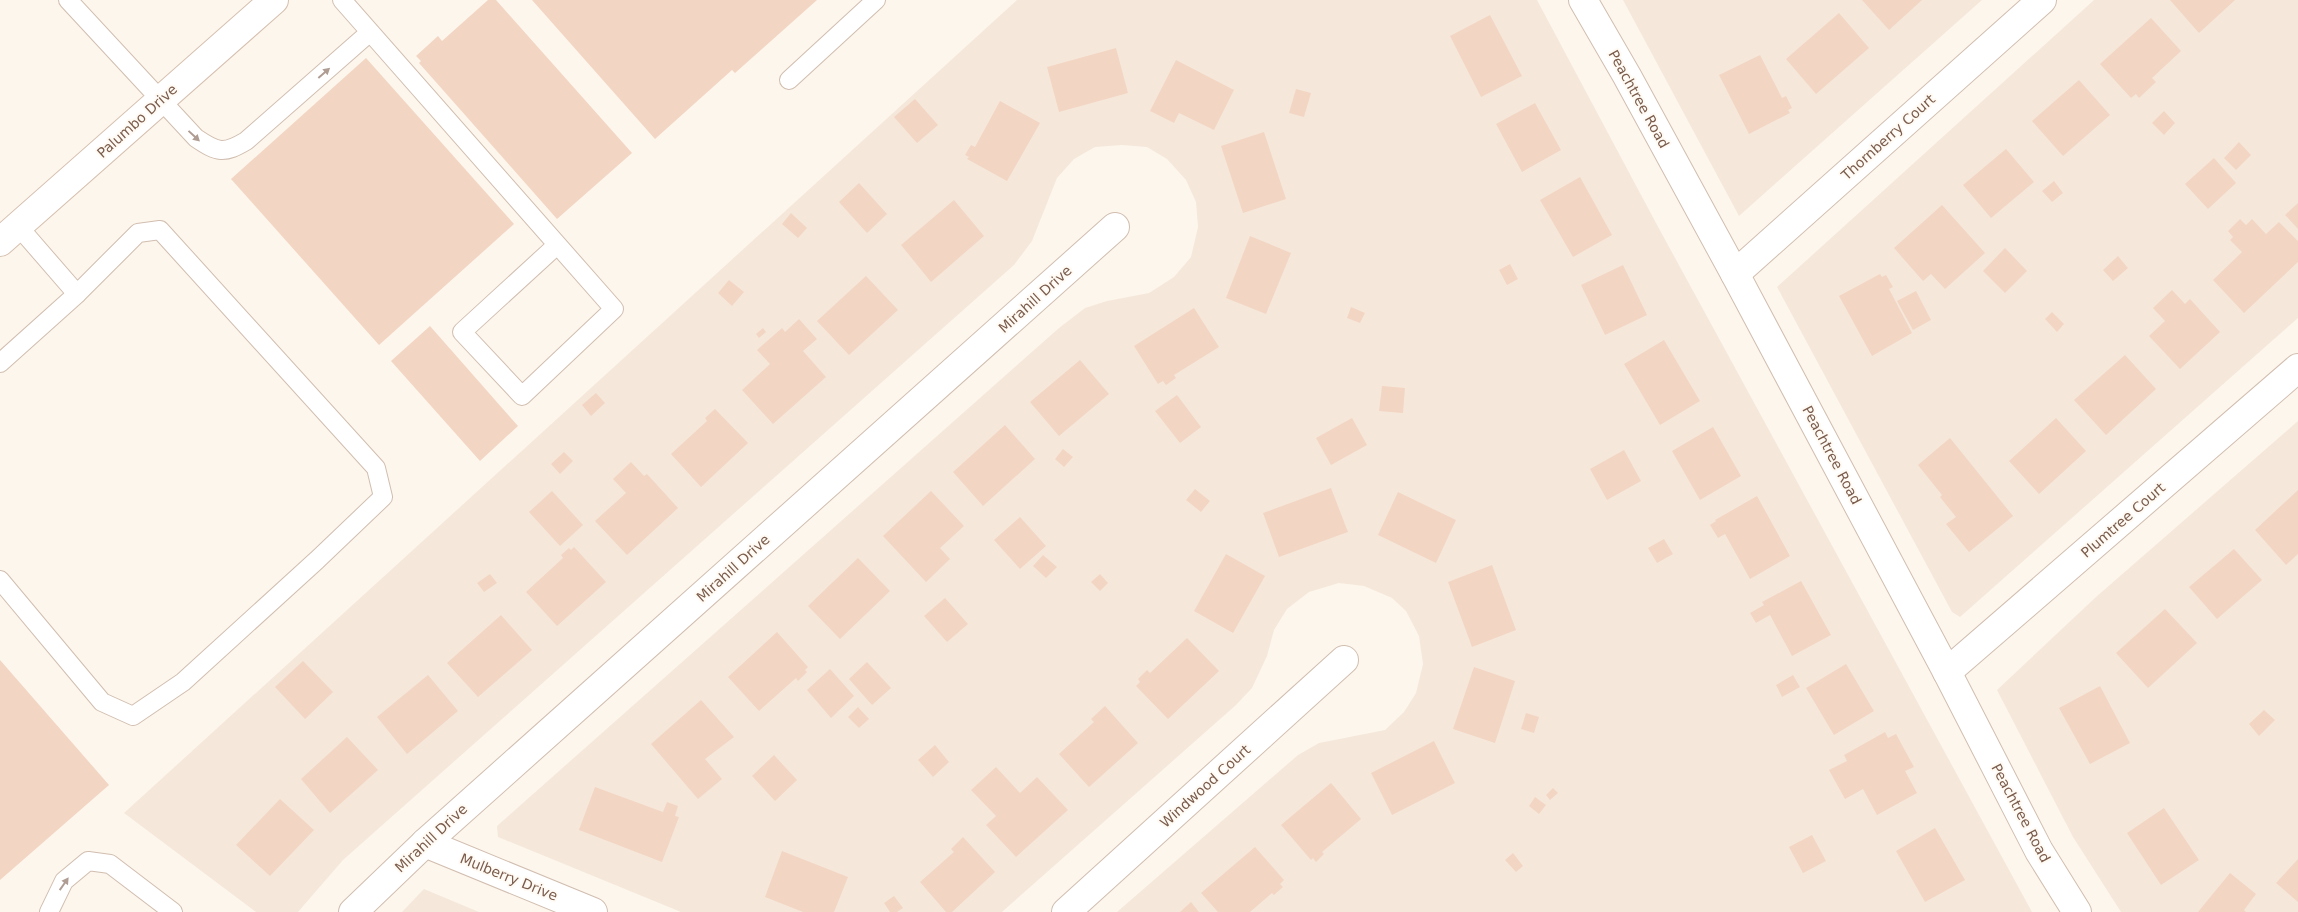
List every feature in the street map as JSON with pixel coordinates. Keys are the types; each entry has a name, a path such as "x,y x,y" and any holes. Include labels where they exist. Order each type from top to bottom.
{"street":[{"name":"Palumbo Drive","path":"9,234 274,0"},
{"name":"Peachtree Road","path":"1583,0 1628,76 1735,274 1947,672 2039,851 2077,912"},
{"name":"Thornberry Court","path":"1735,274 2042,0"},
{"name":"Mirahill Drive","path":"353,912 425,843 1115,227"},
{"name":"Plumtree Court","path":"1947,672 2298,368"},
{"name":"Windwood Court","path":"1066,912 1344,660"},
{"name":"Mulberry Drive","path":"425,843 592,912"}],"lane":[{"path":"68,0 196,138 217,150 229,151 246,141 370,33"},
{"path":"342,0 614,309 522,396 462,332 557,245"},
{"path":"789,80 876,0"},
{"path":"0,363 77,294 138,234 160,230 376,468 383,497 183,682 133,716 102,702 0,580"},
{"path":"9,234 77,294"},
{"path":"49,912 64,881 88,861 110,864 173,912"}],"shaded area":[{"path":"1017,0 1537,0 1656,223 2032,912 1117,912 1298,755 1319,743 1385,730 1404,712 1416,693 1423,664 1419,636 1406,611 1392,598 1364,586 1339,583 1309,592 1287,609 1274,630 1267,656 1252,688 1236,705 1002,912 681,912 498,837 497,826 1059,328 1085,308 1107,301 1149,293 1174,277 1191,257 1198,227 1196,202 1186,180 1167,159 1147,147 1122,145 1095,147 1074,159 1057,178 1032,241 1014,265 343,860 298,912 256,912 124,813"},
{"path":"1623,0 1982,0 1739,216"},
{"path":"2094,0 2298,0 2298,318 1960,617 1952,612 1777,287"},
{"path":"2298,421 2298,912 2121,912 2073,837 1997,690 2096,597"},
{"path":"424,889 479,912 402,912"}],"building":[{"path":"488,0 496,0 632,153 557,219 419,63 421,61 416,56 438,36 442,41"},
{"path":"532,0 817,0 735,73 732,70 655,139"},
{"path":"1862,0 1922,0 1889,30"},
{"path":"2170,0 2235,0 2199,33"},
{"path":"1839,13 1869,48 1816,94 1786,59"},
{"path":"1490,15 1522,76 1481,97 1450,36"},
{"path":"2151,18 2181,51 2152,78 2156,82 2139,98 2136,94 2131,98 2100,64"},
{"path":"1116,48 1128,93 1059,112 1047,67"},
{"path":"1760,55 1782,98 1786,96 1792,108 1788,110 1790,113 1749,134 1719,75"},
{"path":"366,58 514,224 379,345 231,179"},
{"path":"1176,60 1234,90 1214,130 1179,113 1174,123 1150,111"},
{"path":"2079,80 2110,115 2063,156 2032,121"},
{"path":"1296,89 1311,93 1304,117 1289,113"},
{"path":"915,99 938,125 917,143 894,117"},
{"path":"1000,101 1040,123 1007,181 967,159 969,157 965,155 971,145 975,147"},
{"path":"1535,103 1561,150 1522,172 1496,124"},
{"path":"2164,111 2175,123 2164,135 2152,123"},
{"path":"1264,132 1286,199 1243,213 1221,146"},
{"path":"2239,142 2251,155 2236,170 2224,158"},
{"path":"2006,149 2034,182 1991,218 1963,185"},
{"path":"2214,158 2236,183 2208,209 2185,184"},
{"path":"1580,177 1612,235 1573,257 1540,200"},
{"path":"2054,181 2063,193 2052,202 2042,191"},
{"path":"859,183 887,214 867,233 839,202"},
{"path":"954,200 984,236 931,282 901,245"},
{"path":"2298,203 2298,229 2285,215"},
{"path":"1942,205 1985,253 1945,289 1931,274 1923,281 1894,248"},
{"path":"791,213 807,228 798,238 782,224"},
{"path":"2240,219 2246,225 2252,219 2266,234 2279,222 2298,241 2298,262 2244,313 2213,280 2242,252 2230,240 2233,237 2228,231"},
{"path":"1250,236 1291,253 1266,314 1226,298"},
{"path":"2005,248 2027,271 2005,293 1983,271"},
{"path":"2118,256 2128,268 2113,281 2103,270"},
{"path":"1510,264 1518,279 1507,285 1499,270"},
{"path":"1623,265 1647,315 1605,335 1581,285"},
{"path":"1880,274 1882,277 1886,275 1893,287 1889,289 1912,333 1872,356 1839,296"},
{"path":"866,276 898,310 849,355 817,321"},
{"path":"729,280 744,292 732,306 718,293"},
{"path":"2172,290 2185,304 2190,299 2220,332 2180,369 2149,336 2165,321 2153,308"},
{"path":"1916,291 1931,320 1913,330 1897,301"},
{"path":"1351,307 1365,313 1360,323 1347,318"},
{"path":"1194,308 1219,347 1174,375 1176,378 1166,385 1163,381 1158,384 1134,346"},
{"path":"2052,312 2064,324 2057,332 2045,319"},
{"path":"799,319 817,339 803,351 826,377 773,424 742,390 770,364 757,350 782,328 785,332"},
{"path":"430,326 518,426 480,461 391,361"},
{"path":"763,328 766,332 759,338 756,334"},
{"path":"1664,340 1700,401 1660,425 1624,364"},
{"path":"2125,355 2156,389 2106,435 2074,400"},
{"path":"1080,360 1109,394 1059,436 1030,402"},
{"path":"1382,386 1405,388 1403,413 1379,411"},
{"path":"596,393 605,403 591,416 582,405"},
{"path":"1177,395 1201,427 1180,443 1155,411"},
{"path":"715,409 748,443 701,487 671,454 707,421 705,418"},
{"path":"1352,418 1367,445 1331,465 1316,438"},
{"path":"2056,418 2086,451 2039,494 2009,461"},
{"path":"1005,425 1035,459 983,506 953,472"},
{"path":"1713,427 1741,476 1700,500 1672,451"},
{"path":"1950,438 2013,516 1969,552 1946,524 1956,517 1940,497 1942,495 1918,465"},
{"path":"1063,449 1073,457 1064,467 1055,459"},
{"path":"1624,450 1641,481 1607,500 1590,469"},
{"path":"564,452 573,461 560,474 551,464"},
{"path":"631,462 644,476 647,474 678,508 627,555 595,521 626,493 613,479"},
{"path":"1331,488 1348,532 1279,557 1263,513"},
{"path":"1195,489 1210,501 1201,512 1186,500"},
{"path":"2298,490 2298,554 2286,565 2255,530"},
{"path":"552,491 583,525 560,546 529,512"},
{"path":"931,491 964,526 940,548 950,559 926,582 883,536"},
{"path":"1398,492 1456,520 1436,563 1378,535"},
{"path":"1757,496 1790,556 1750,579 1725,534 1718,538 1710,525 1715,520"},
{"path":"1020,517 1046,546 1020,569 994,540"},
{"path":"1664,539 1673,554 1657,563 1648,548"},
{"path":"574,547 606,582 557,626 526,592 563,558 561,555 569,548 571,550"},
{"path":"2234,549 2262,580 2217,619 2189,587"},
{"path":"1226,554 1265,576 1233,633 1194,611"},
{"path":"1043,555 1057,567 1046,578 1033,566"},
{"path":"858,558 890,591 840,639 808,606"},
{"path":"1492,565 1516,630 1472,647 1448,582"},
{"path":"490,574 497,583 484,592 477,583"},
{"path":"1100,574 1108,583 1100,591 1091,582"},
{"path":"1801,581 1831,635 1792,656 1770,615 1756,623 1750,613 1764,605 1762,602"},
{"path":"945,598 968,624 947,642 924,616"},
{"path":"2165,609 2197,643 2148,688 2116,653"},
{"path":"501,615 532,650 478,697 447,663"},
{"path":"777,632 808,667 805,670 807,672 798,681 796,678 759,711 728,677"},
{"path":"1187,638 1219,671 1168,719 1136,686 1140,682 1138,679 1147,670 1150,673"},
{"path":"0,660 109,785 0,880"},
{"path":"303,661 333,692 305,719 275,687"},
{"path":"867,662 891,688 872,705 849,679"},
{"path":"1846,664 1874,711 1834,735 1806,688"},
{"path":"1474,667 1515,681 1495,743 1453,729"},
{"path":"830,669 854,696 831,718 807,690"},
{"path":"428,675 458,711 407,754 377,717"},
{"path":"1793,675 1800,687 1782,697 1776,685"},
{"path":"2100,686 2130,743 2090,764 2059,708"},
{"path":"701,700 734,737 705,759 722,779 698,799 651,744"},
{"path":"1105,706 1138,743 1089,787 1059,754 1094,722 1091,719"},
{"path":"858,707 869,719 859,728 848,717"},
{"path":"2264,710 2275,720 2259,736 2249,724"},
{"path":"1526,713 1539,717 1534,733 1521,729"},
{"path":"1885,732 1888,738 1896,734 1914,767 1905,771 1917,793 1877,815 1863,789 1845,799 1829,770 1847,761 1844,755"},
{"path":"347,737 378,770 330,813 301,779"},
{"path":"1434,741 1455,783 1392,815 1371,773"},
{"path":"935,745 949,762 933,777 918,760"},
{"path":"774,755 797,780 775,801 752,776"},
{"path":"996,767 1020,793 1037,777 1068,810 1016,857 986,825 996,816 971,790"},
{"path":"1331,783 1361,819 1322,852 1324,854 1316,862 1313,858 1311,860 1281,825"},
{"path":"595,787 663,812 667,802 678,806 675,816 679,817 662,862 579,830"},
{"path":"1553,788 1558,793 1550,800 1546,795"},
{"path":"1535,797 1546,805 1539,814 1529,806"},
{"path":"280,799 314,830 270,876 236,845"},
{"path":"2164,808 2199,860 2161,885 2127,833"},
{"path":"1935,828 1965,880 1925,902 1896,851"},
{"path":"1812,835 1826,861 1803,873 1789,847"},
{"path":"963,837 995,872 952,912 946,912 920,882 954,852 951,849"},
{"path":"1255,847 1284,880 1280,884 1283,887 1274,895 1272,893 1250,912 1218,912 1201,893"},
{"path":"782,851 848,877 834,912 803,912 765,897"},
{"path":"1513,853 1523,866 1516,872 1505,860"},
{"path":"2298,859 2298,902 2276,883"},
{"path":"2230,873 2256,894 2244,910 2246,912 2198,912"},
{"path":"894,896 903,908 897,912 890,912 884,903"},
{"path":"1191,902 1199,912 1180,912"}]}
